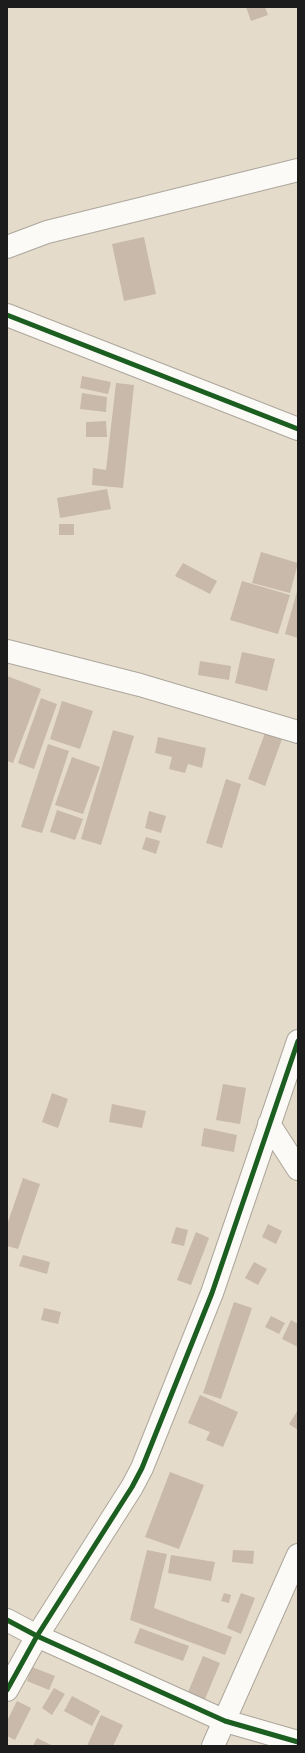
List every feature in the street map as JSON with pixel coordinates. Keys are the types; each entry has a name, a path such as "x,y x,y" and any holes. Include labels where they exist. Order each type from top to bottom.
{"street":[{"path":"7,246 46,232 298,170"},
{"path":"7,315 298,429"},
{"path":"7,651 140,685 298,732"},
{"path":"7,1690 37,1636 124,1500 142,1468 212,1293 298,1041"},
{"path":"269,1124 298,1169"},
{"path":"213,1746 298,1555"},
{"path":"7,1620 37,1636 225,1721 298,1742"}],"building":[{"path":"246,7 265,7 268,15 251,21"},
{"path":"144,237 156,294 124,301 112,244"},
{"path":"82,376 111,382 108,394 80,388"},
{"path":"116,383 134,385 123,488 92,485 93,468 106,470"},
{"path":"82,393 107,397 106,412 80,409"},
{"path":"106,421 107,437 86,437 86,422"},
{"path":"107,489 111,509 60,518 57,498"},
{"path":"59,524 74,524 74,535 59,535"},
{"path":"261,552 298,563 290,593 252,583"},
{"path":"183,563 217,581 210,594 175,576"},
{"path":"242,581 290,595 278,634 230,620"},
{"path":"298,588 298,638 285,634"},
{"path":"242,652 275,659 267,691 235,683"},
{"path":"200,661 231,666 229,680 198,675"},
{"path":"7,676 41,689 13,763 7,761"},
{"path":"41,698 57,704 34,769 18,763"},
{"path":"62,701 93,711 80,749 50,739"},
{"path":"113,730 134,736 101,845 81,839"},
{"path":"265,733 282,739 265,786 248,779"},
{"path":"158,737 206,748 202,768 188,764 185,773 169,769 172,757 155,753"},
{"path":"48,744 69,751 42,833 21,827"},
{"path":"72,757 100,767 83,814 55,805"},
{"path":"226,779 241,784 222,848 206,843"},
{"path":"57,810 83,819 75,840 50,832"},
{"path":"149,811 166,816 161,833 145,828"},
{"path":"146,837 160,841 156,854 142,849"},
{"path":"223,1084 246,1088 240,1124 216,1120"},
{"path":"52,1093 68,1099 58,1128 42,1122"},
{"path":"112,1104 146,1111 142,1128 109,1122"},
{"path":"204,1128 237,1135 234,1152 201,1146"},
{"path":"23,1178 40,1184 18,1249 7,1246 7,1225"},
{"path":"268,1224 282,1231 276,1244 262,1237"},
{"path":"176,1227 188,1230 184,1246 171,1243"},
{"path":"196,1232 209,1238 191,1285 177,1280"},
{"path":"23,1255 50,1262 47,1274 19,1266"},
{"path":"254,1262 267,1269 258,1285 245,1278"},
{"path":"234,1302 252,1308 221,1399 203,1393"},
{"path":"44,1308 61,1312 58,1324 41,1320"},
{"path":"271,1316 285,1323 279,1334 265,1327"},
{"path":"291,1320 298,1324 298,1347 282,1339"},
{"path":"200,1395 238,1412 223,1447 206,1440 210,1432 188,1423"},
{"path":"298,1410 298,1430 289,1424"},
{"path":"170,1472 204,1485 179,1549 145,1537"},
{"path":"147,1550 167,1554 154,1608 232,1637 225,1655 130,1620"},
{"path":"233,1550 254,1551 253,1564 232,1562"},
{"path":"171,1555 215,1562 211,1581 168,1573"},
{"path":"224,1593 231,1595 229,1603 221,1601"},
{"path":"241,1593 255,1598 241,1634 227,1628"},
{"path":"140,1628 189,1646 183,1661 134,1643"},
{"path":"203,1656 220,1663 203,1704 186,1697"},
{"path":"32,1667 55,1676 49,1690 27,1681"},
{"path":"54,1688 65,1694 52,1715 42,1708"},
{"path":"72,1696 100,1711 92,1726 64,1711"},
{"path":"17,1701 31,1708 15,1740 7,1736 7,1721"},
{"path":"101,1715 123,1725 113,1746 87,1746"},
{"path":"37,1738 53,1746 33,1746"}],"cycle path":[{"path":"7,315 298,429"},
{"path":"7,1690 37,1636 132,1487 142,1468 212,1293 298,1041"},
{"path":"7,1620 37,1636 225,1721 298,1742"}]}
